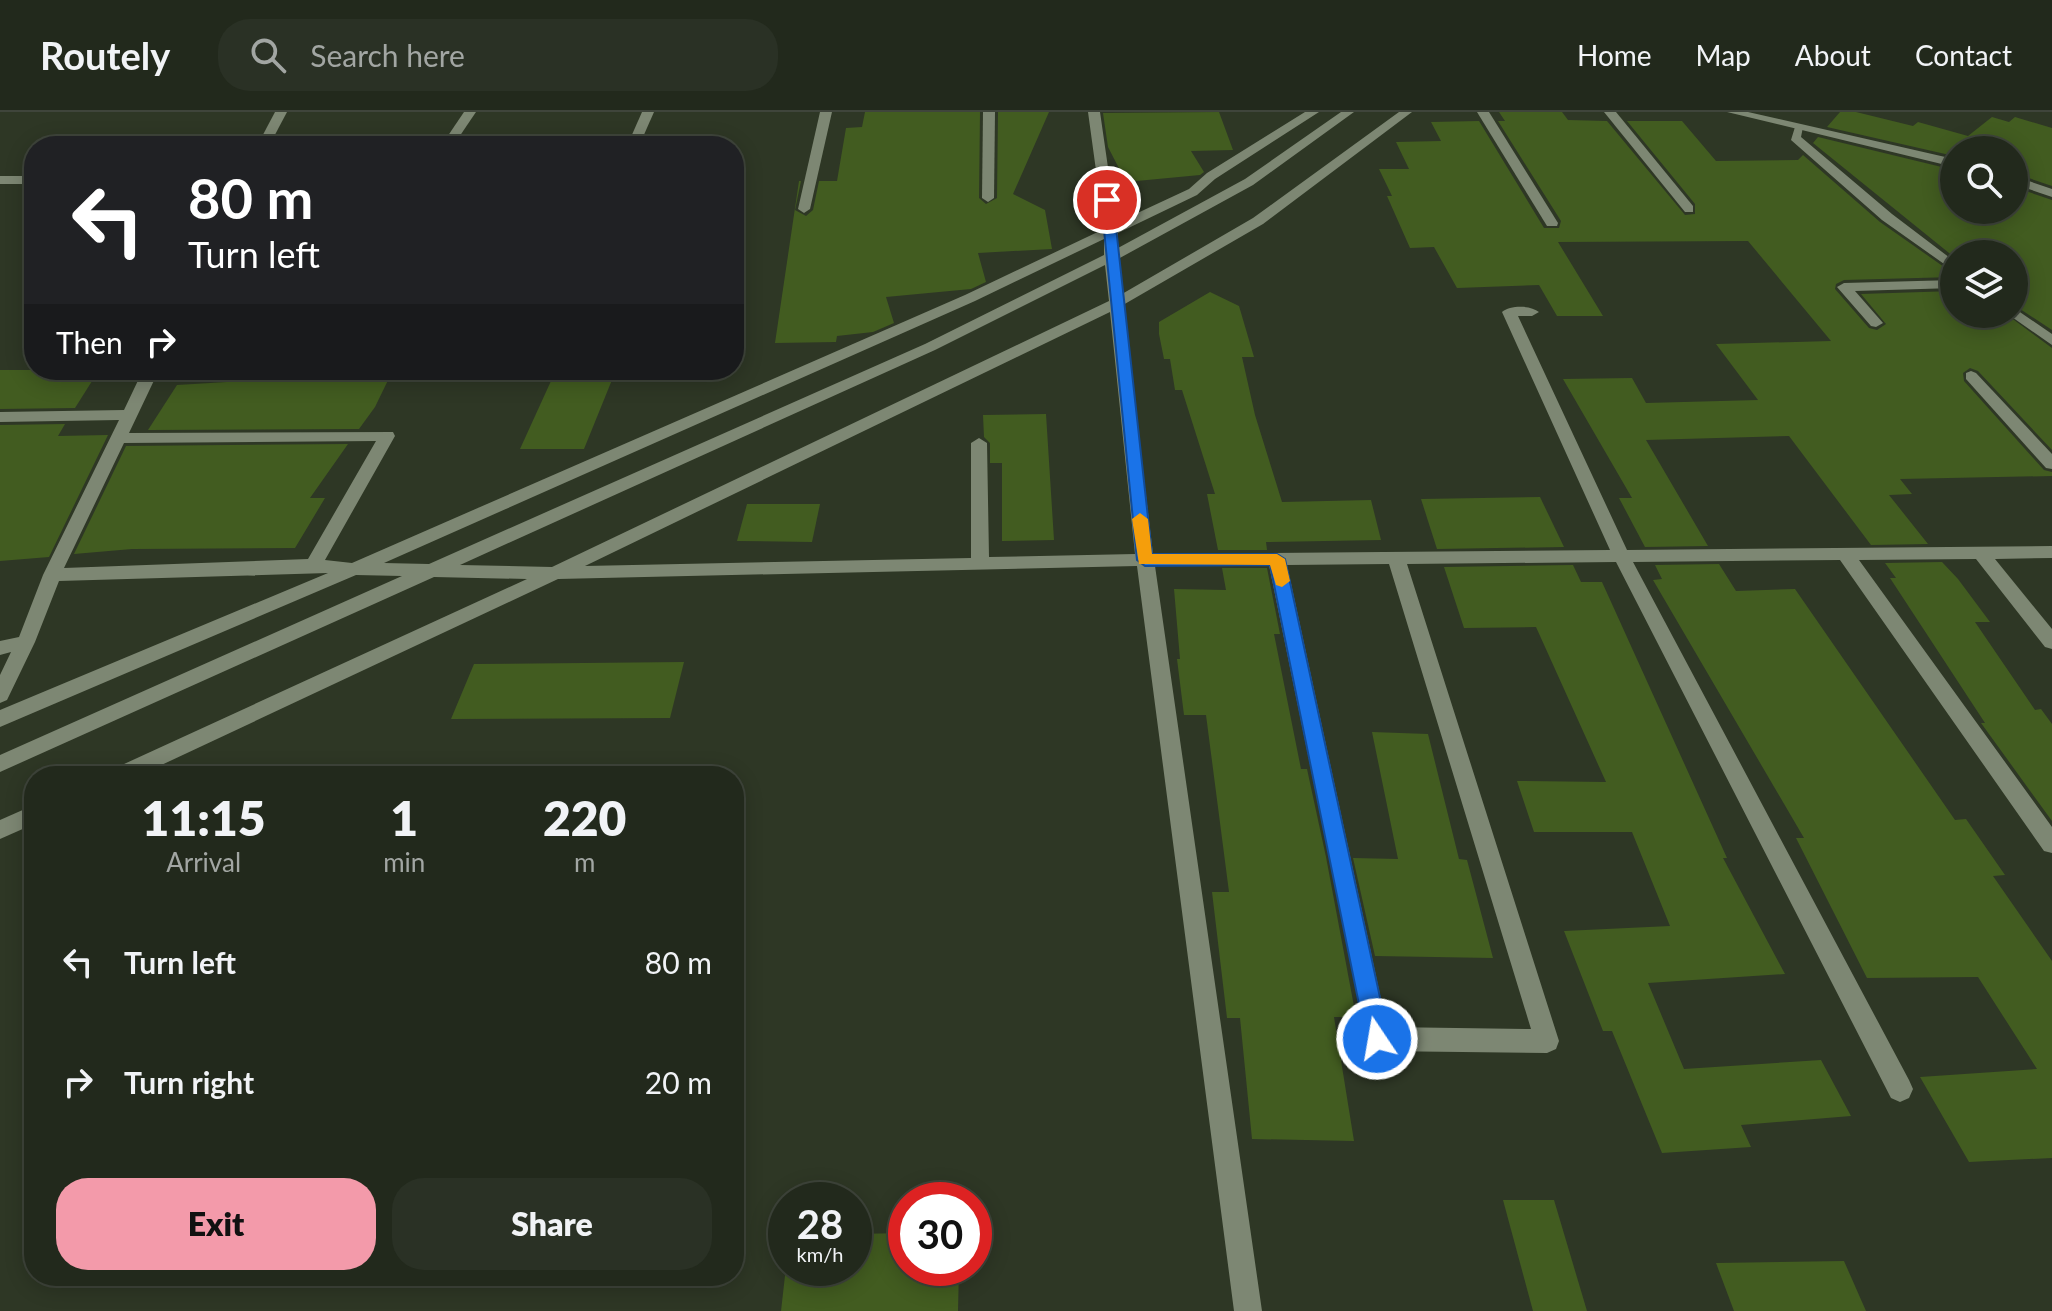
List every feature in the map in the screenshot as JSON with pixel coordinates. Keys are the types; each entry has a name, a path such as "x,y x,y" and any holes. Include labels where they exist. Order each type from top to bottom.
{"street":[{"path":"268,136 281,112"},
{"path":"454,136 470,112"},
{"path":"637,136 648,112"},
{"path":"804,209 826,112"},
{"path":"988,198 989,112"},
{"path":"1094,112 1111,230 1111,257 1145,560 1248,1311"},
{"path":"1279,112 1286,130"},
{"path":"0,719 482,515 870,342 1193,192 1211,176 1313,112"},
{"path":"0,764 930,347 1111,257 1249,182 1348,112"},
{"path":"140,766 555,573 1117,303 1258,221 1406,112"},
{"path":"1483,112 1552,223"},
{"path":"1610,112 1689,209"},
{"path":"1733,112 1940,160"},
{"path":"1799,129 1795,138 1887,217 1940,257"},
{"path":"0,180 24,180"},
{"path":"2028,185 2052,193"},
{"path":"1876,323 1844,287 1940,284"},
{"path":"1532,312 1509,312 1622,557 1900,1089"},
{"path":"2028,323 2052,341"},
{"path":"1971,376 2052,464"},
{"path":"0,695 26,642 52,575 146,380"},
{"path":"0,417 128,415"},
{"path":"118,438 387,436 313,565"},
{"path":"979,443 980,564"},
{"path":"1980,552 2052,642"},
{"path":"52,575 313,565 349,569 555,573 1145,560 2052,552"},
{"path":"1845,554 2052,844"},
{"path":"1277,559 1377,1039 1547,1041 1396,558"},
{"path":"0,648 26,642"},
{"path":"0,830 24,819"}],"building":[{"path":"865,112 980,112 979,198 986,204 997,198 998,112 1049,112 1013,194 1045,210 1052,249 978,253 986,282 971,289 886,297 894,323 873,332 837,336 836,342 775,343 799,181 795,210 806,216 813,210 819,181 837,181 846,128 862,127"},
{"path":"1219,112 1233,150 1191,151 1204,172 1200,175 1126,182 1108,147 1103,113"},
{"path":"1499,112 1562,112 1568,120 1607,121 1685,215 1695,214 1695,204 1627,121 1682,121 1716,161 1798,160 1803,155 1880,222 1940,264 1940,277 1844,280 1836,284 1835,289 1869,328 1877,330 1886,324 1861,294 1940,291 1940,328 2025,328 2052,348 2052,450 1978,371 1970,368 1963,373 1964,381 2044,470 2052,472 2052,476 1900,479 1912,494 1889,495 1928,544 1871,545 1789,436 1646,440 1708,546 1645,547 1619,498 1632,498 1563,379 1632,378 1646,403 1758,400 1716,344 1831,341 1748,241 1558,242 1603,316 1557,316 1539,285 1457,288 1434,247 1410,248 1387,196 1392,196 1379,169 1409,169 1396,142 1441,141 1431,122 1479,121 1544,228 1559,228 1561,221 1498,121 1505,121"},
{"path":"1840,112 1856,112 1913,126 1918,122 1968,136 1940,136 1940,153 1827,127"},
{"path":"1992,117 2009,122 2015,117 2052,128 2052,186 2028,178 2028,136 1968,136"},
{"path":"1818,137 1940,167 1940,224 2028,224 2028,192 2052,200 2052,330 2028,314 2028,240 1940,240 1940,246 1813,143"},
{"path":"1210,292 1239,306 1254,357 1242,357 1255,415 1282,502 1371,500 1381,540 1266,542 1267,550 1218,550 1207,494 1215,494 1182,390 1175,390 1170,359 1164,359 1159,334 1159,322"},
{"path":"0,370 24,370 24,380 93,380 75,408 0,409"},
{"path":"260,380 388,380 375,407 359,429 148,430 177,385"},
{"path":"551,380 612,380 584,449 520,449"},
{"path":"1046,414 1054,540 1002,541 1002,463 990,463 990,443 984,437 983,415"},
{"path":"65,424 58,436 108,435 49,557 0,561 0,425"},
{"path":"348,444 310,498 325,498 295,548 132,549 74,554 126,446"},
{"path":"1540,497 1564,547 1437,549 1421,499"},
{"path":"747,504 820,504 812,542 737,541"},
{"path":"1942,562 1990,622 1975,622 2035,710 2041,709 2052,724 2052,821 1981,723 1985,723 1890,578 1896,578 1885,563"},
{"path":"1719,564 1736,591 1795,589 1955,820 1966,819 2005,875 1993,876 2052,961 2052,1158 1969,1162 1920,1077 2037,1069 1978,977 1867,978 1796,838 1804,838 1653,580 1662,579 1655,565"},
{"path":"1573,565 1581,582 1602,582 1727,858 1723,858 1785,974 1648,983 1684,1069 1821,1060 1851,1116 1741,1125 1751,1147 1662,1153 1612,1031 1603,1031 1564,931 1670,926 1632,832 1534,832 1517,781 1606,782 1536,627 1464,628 1444,567"},
{"path":"1222,568 1267,568 1280,634 1274,634 1301,769 1307,769 1326,857 1356,1017 1334,1017 1354,1141 1252,1139 1240,1018 1227,1018 1212,892 1229,892 1206,715 1184,715 1177,659 1180,659 1174,589 1226,590"},
{"path":"684,662 670,718 451,719 474,664"},
{"path":"1372,732 1428,734 1459,859 1467,860 1493,958 1375,956 1353,858 1398,859"},
{"path":"1503,1200 1554,1200 1587,1311 1533,1311"},
{"path":"888,1233 888,1286 959,1286 958,1311 781,1311 784,1286 872,1286 872,1234"},
{"path":"1844,1261 1866,1311 1734,1311 1716,1263"}],"slow traffic":[{"path":"1140,519 1145,560 1277,559 1282,581"}],"route":[{"path":"1107,200 1145,560 1277,559 1377,1039"}]}
